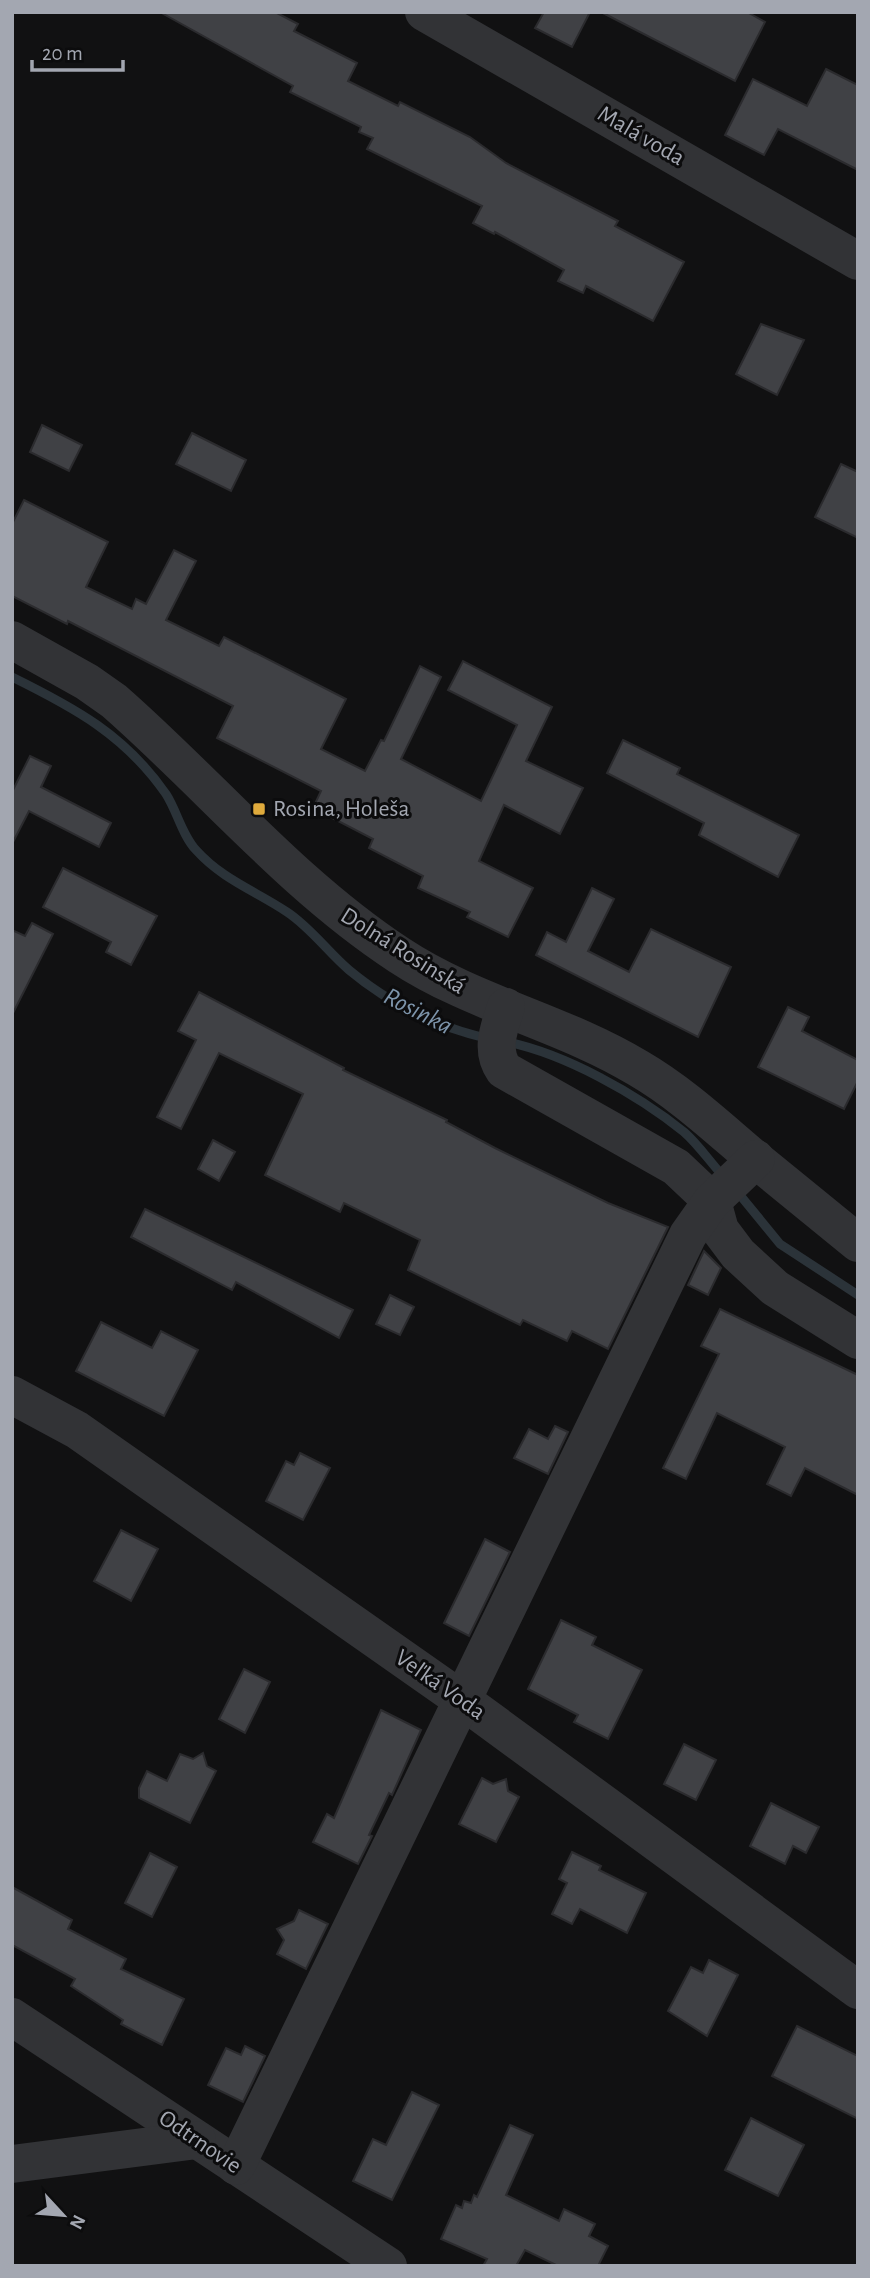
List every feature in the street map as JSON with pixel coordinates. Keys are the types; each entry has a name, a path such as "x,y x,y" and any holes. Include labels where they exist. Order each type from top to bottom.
{"street":[{"name":"Malá voda","path":"424,12 858,261"},
{"name":"Dolná Rosinská","path":"12,640 88,682 114,701 331,906 435,977 500,1029 592,1042 639,1068 675,1091 732,1182 858,1243"},
{"path":"500,1029 498,1062 504,1070 676,1167 732,1182"},
{"path":"732,1182 720,1230 738,1254 775,1288 858,1340"},
{"path":"236,2166 688,1235 732,1182"},
{"name":"Veľká Voda","path":"12,1395 77,1430 463,1700 858,1990"},
{"name":"Odtrnovie","path":"12,2017 388,2266"},
{"path":"12,2164 197,2140"}],"building":[{"path":"160,12 275,12 298,24 294,31 357,63 348,81 398,106 400,102 470,137 506,163 618,221 615,226 684,262 653,321 586,286 583,293 558,281 564,270 473,223 482,206 367,149 373,138 359,132 361,127 290,92 293,86"},
{"path":"544,12 590,12 572,47 535,28"},
{"path":"601,12 747,12 765,22 735,81"},
{"path":"826,69 858,85 858,170 778,129 764,155 725,135 753,79 807,106"},
{"path":"761,324 804,340 777,395 736,374"},
{"path":"42,425 82,445 69,471 30,452"},
{"path":"192,433 246,460 231,491 176,464"},
{"path":"841,464 858,472 858,538 815,517"},
{"path":"24,500 108,542 86,587 132,609 136,599 146,604 174,550 196,561 166,620 219,646 224,637 346,699 321,749 365,771 381,740 384,741 420,666 441,677 401,759 481,801 517,725 448,690 463,661 552,707 526,761 583,788 560,834 504,805 479,861 533,888 508,937 467,917 470,912 418,888 423,876 369,848 373,839 313,808 321,791 217,738 233,706 68,621 67,624 12,596 12,524"},
{"path":"623,740 680,768 677,774 799,835 778,877 699,835 704,823 607,773"},
{"path":"30,756 51,766 41,787 111,823 99,847 29,811 12,844 12,792"},
{"path":"63,868 157,916 131,965 106,952 111,942 43,907"},
{"path":"592,888 614,899 588,951 629,972 651,929 731,967 698,1037 536,955 547,932 566,942"},
{"path":"32,923 53,934 12,1015 12,930 25,936"},
{"path":"199,992 344,1068 343,1070 447,1120 446,1122 495,1148 608,1203 668,1227 608,1349 572,1331 567,1341 523,1320 520,1325 408,1270 420,1240 344,1203 340,1212 265,1175 303,1094 219,1053 181,1129 157,1117 196,1040 178,1031"},
{"path":"788,1007 809,1017 802,1031 858,1060 858,1081 844,1109 758,1067"},
{"path":"213,1140 235,1152 219,1181 198,1169"},
{"path":"145,1209 353,1310 339,1338 236,1282 232,1290 131,1237"},
{"path":"704,1251 721,1268 708,1295 688,1285"},
{"path":"390,1295 414,1307 400,1335 376,1324"},
{"path":"720,1309 858,1375 858,1495 805,1468 791,1496 767,1484 785,1447 717,1413 686,1479 663,1468 719,1354 701,1346"},
{"path":"101,1322 152,1348 161,1331 198,1350 164,1416 76,1371"},
{"path":"555,1426 568,1432 548,1474 514,1458 529,1429 548,1439"},
{"path":"300,1453 330,1468 303,1520 266,1501 286,1461 294,1465"},
{"path":"121,1530 158,1549 131,1601 94,1581"},
{"path":"485,1539 510,1552 469,1636 444,1623"},
{"path":"561,1620 596,1637 592,1645 642,1670 608,1739 574,1722 578,1715 528,1689"},
{"path":"244,1669 270,1682 245,1733 219,1719"},
{"path":"381,1710 421,1730 392,1795 389,1793 369,1835 372,1836 358,1864 313,1842 327,1814 334,1818"},
{"path":"684,1744 716,1760 696,1800 664,1784"},
{"path":"203,1753 207,1766 216,1771 190,1823 139,1798 139,1788 147,1771 167,1781 180,1754 193,1759"},
{"path":"482,1778 493,1784 506,1779 508,1791 519,1797 496,1842 459,1824"},
{"path":"771,1803 819,1827 806,1853 793,1846 785,1864 750,1846"},
{"path":"572,1852 601,1866 599,1870 646,1893 627,1933 580,1909 572,1924 552,1914 567,1883 559,1879"},
{"path":"150,1853 177,1867 152,1917 125,1903"},
{"path":"12,1887 72,1920 68,1929 126,1959 121,1969 184,1999 162,2045 121,2024 123,2020 71,1986 75,1979 12,1945"},
{"path":"299,1910 328,1924 306,1969 277,1954 284,1940 277,1929 294,1921"},
{"path":"709,1960 738,1975 707,2036 668,2011 691,1967 703,1973"},
{"path":"797,2026 858,2056 858,2119 772,2076"},
{"path":"245,2046 265,2056 243,2102 208,2085 226,2048 241,2055"},
{"path":"412,2092 439,2105 392,2200 353,2181 373,2139 386,2145"},
{"path":"751,2118 804,2145 778,2196 725,2170"},
{"path":"510,2125 533,2135 506,2195 559,2221 564,2209 595,2224 589,2236 608,2246 598,2266 558,2266 525,2250 516,2266 483,2266 487,2259 441,2239 456,2205 462,2208 464,2201 471,2203 474,2195 477,2197"}],"waterway":[{"name":"Rosinka","path":"12,677 78,712 116,739 134,755 166,794 187,837 206,860 228,877 295,918 365,983 415,1013 451,1028 490,1039"},
{"name":"Rosinka","path":"507,1042 553,1056 623,1090 689,1137 723,1176"},
{"name":"Rosinka","path":"735,1189 780,1244 858,1295"}],"place":[{"name":"Rosina, Holeša","path":"259,809"}]}
